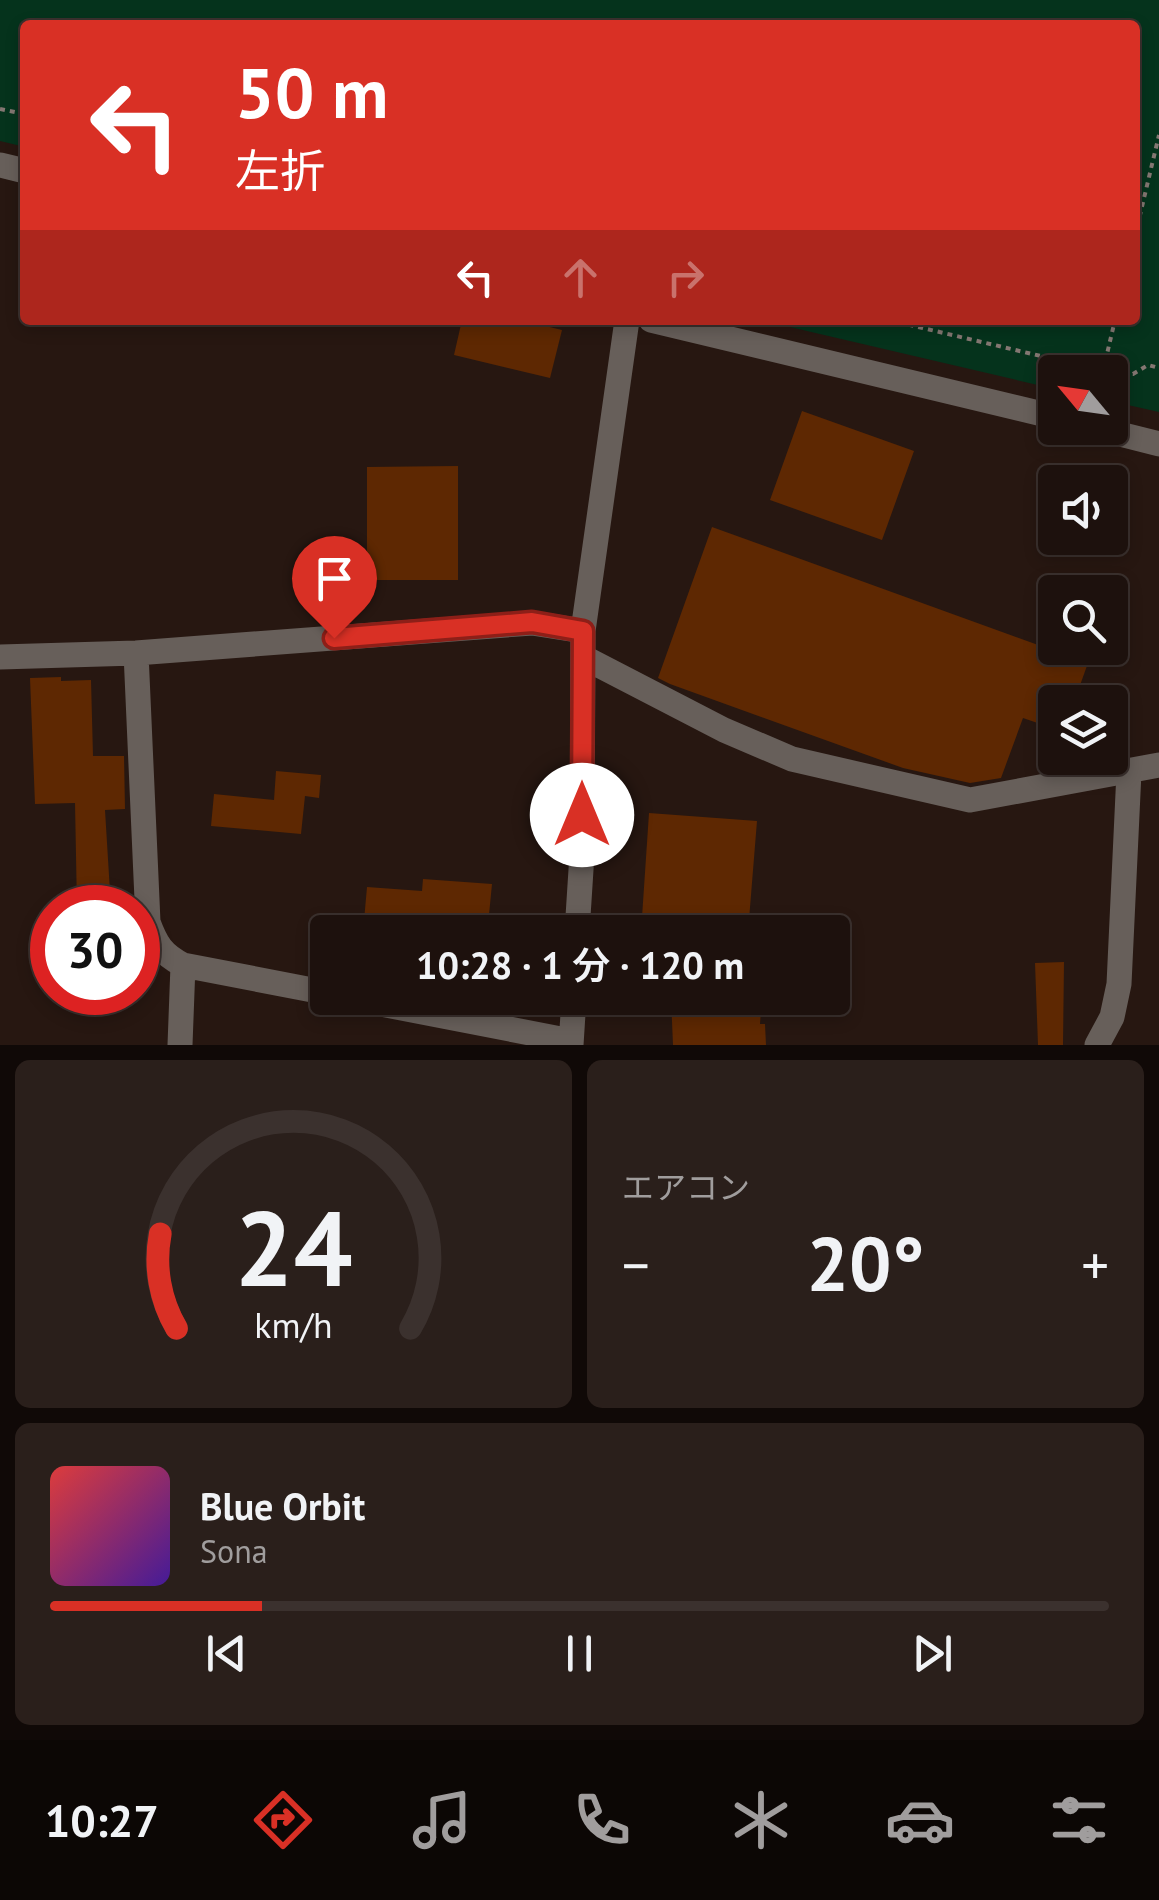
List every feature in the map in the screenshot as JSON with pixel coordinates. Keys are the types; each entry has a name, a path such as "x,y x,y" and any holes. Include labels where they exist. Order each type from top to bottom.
{"street":[{"path":"577,915 583,631 626,325"},
{"path":"672,325 1038,413"},
{"path":"1128,436 1159,444"},
{"path":"0,657 136,653 532,622 583,631"},
{"path":"136,653 148,922 164,954 182,965 310,990"},
{"path":"583,657 724,730 792,758 970,800 1159,765"},
{"path":"1097,1045 1112,1018 1118,984 1129,772"},
{"path":"180,1045 182,965"},
{"path":"433,1015 571,1043 573,1015"}],"path":[{"path":"1140,215 1159,135"},
{"path":"910,325 1038,356"},
{"path":"1107,355 1114,325"},
{"path":"1128,374 1148,365 1159,368"}],"green space":[{"path":"0,0 1159,0 1159,412 1128,405 1128,355 1038,355 1038,385 781,325 1140,325 1140,20 20,20 20,146 0,141"}],"building":[{"path":"461,325 542,325 562,330 550,378 454,355"},
{"path":"802,411 914,451 882,540 770,500"},
{"path":"458,466 458,580 367,580 367,467"},
{"path":"712,527 1038,645 1038,665 1087,665 1080,685 1038,685 1038,723 1023,718 1001,778 970,783 903,768 658,678"},
{"path":"30,678 91,680 93,756 124,756 125,809 105,810 110,885 77,885 75,803 35,804"},
{"path":"276,771 321,775 319,798 305,796 301,834 211,826 214,794 274,800"},
{"path":"547,782 566,782 566,820 547,820"},
{"path":"649,813 757,821 749,915 642,915"},
{"path":"423,879 492,884 489,915 365,915 367,887 422,891"},
{"path":"1064,962 1063,1045 1038,1045 1035,963"},
{"path":"672,1015 761,1015 760,1024 765,1024 766,1045 673,1045"}],"route":[{"path":"334,638 532,622 583,631 582,815"}]}
